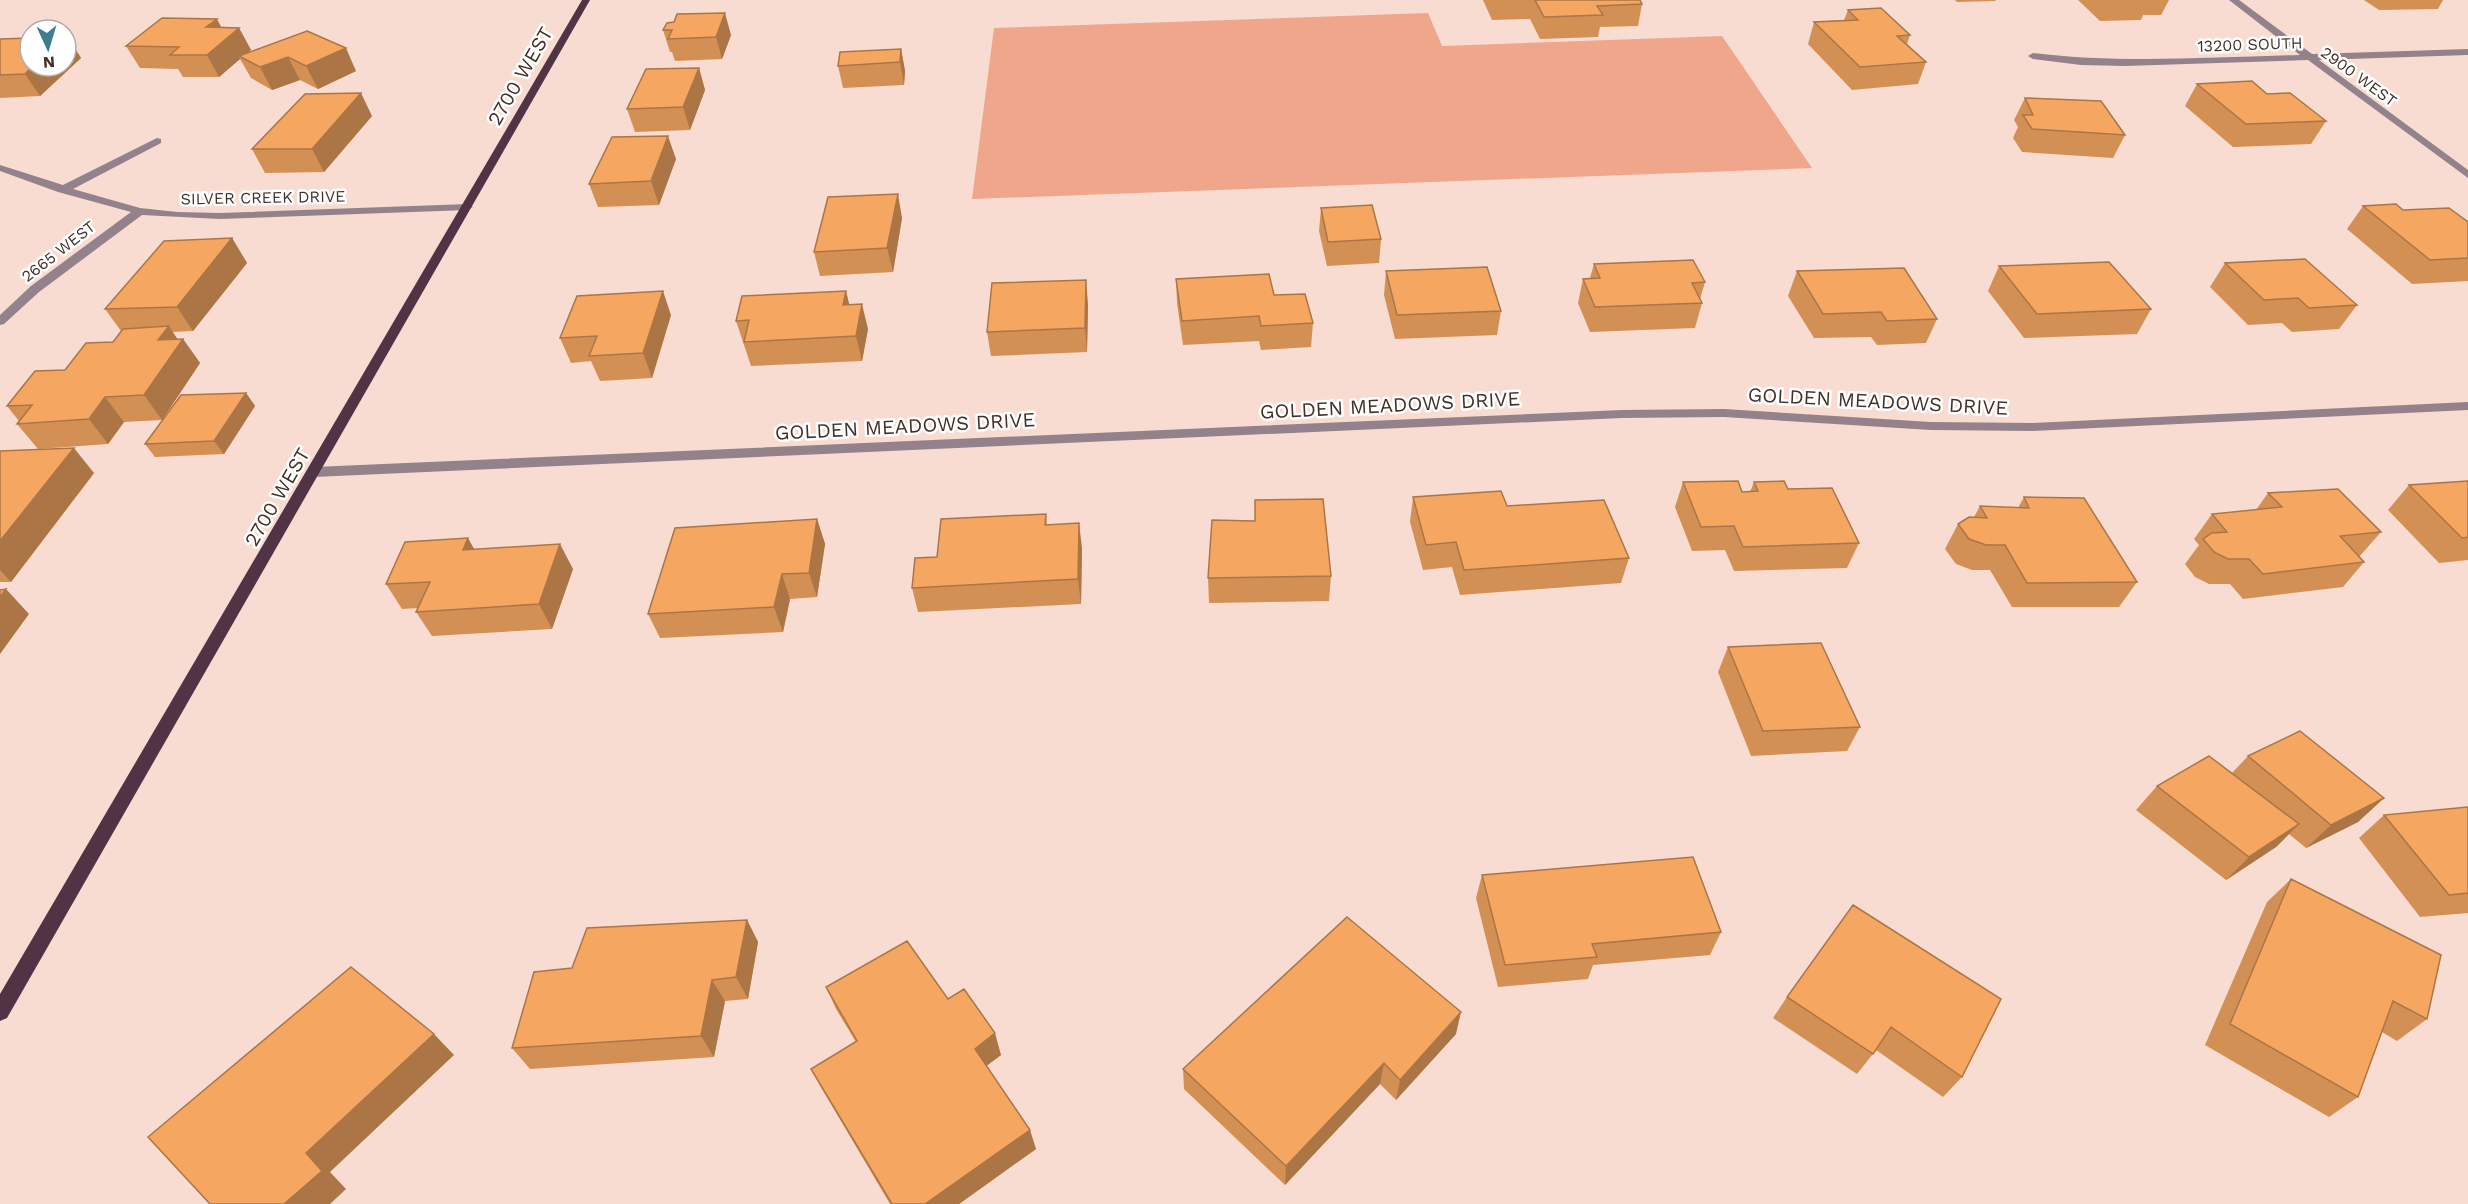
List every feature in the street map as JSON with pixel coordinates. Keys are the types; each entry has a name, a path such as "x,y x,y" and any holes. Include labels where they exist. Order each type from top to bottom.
{"main road":[{"name":"2700 WEST","path":"0,1012 586,0"}],"street":[{"name":"2900 WEST","path":"2233,0 2468,175"},
{"name":"13200 SOUTH","path":"2033,56 2081,62 2126,63 2468,52"},
{"path":"62,190 157,141"},
{"name":"SILVER CREEK DRIVE","path":"0,168 62,190 140,211 177,215 220,216 468,207"},
{"name":"2665 WEST","path":"0,321 43,283 140,211"},
{"name":"GOLDEN MEADOWS DRIVE","path":"314,472 1622,414 1724,413 1931,426 2033,427 2468,406"}],"shaded area":[{"path":"1428,13 1442,46 1722,36 1812,168 972,199 994,28"}],"building":[{"path":"1535,0 1640,0 1642,4 1597,6 1603,15 1544,17"},
{"path":"1881,8 1910,35 1897,36 1926,62 1860,67 1814,22 1858,20 1848,10"},
{"path":"725,13 716,37 668,39 672,30 663,30 667,23 674,22 677,14"},
{"path":"162,18 217,19 206,27 239,28 207,55 170,55 179,47 126,46"},
{"path":"307,31 346,48 306,66 288,57 260,67 239,56"},
{"path":"18,38 18,74 0,75 0,39"},
{"path":"901,49 900,62 838,66 840,52"},
{"path":"699,68 683,107 627,109 646,69"},
{"path":"2252,81 2267,94 2290,93 2326,121 2246,124 2197,84"},
{"path":"361,93 312,149 252,149 305,94"},
{"path":"2025,98 2101,101 2125,135 2032,129 2023,115 2033,115"},
{"path":"668,136 651,181 589,184 612,137"},
{"path":"898,194 887,248 814,252 828,197"},
{"path":"2396,204 2403,210 2449,208 2468,222 2468,258 2430,260 2363,206"},
{"path":"1372,205 1381,239 1328,242 1321,208"},
{"path":"232,238 177,307 105,309 164,241"},
{"path":"2305,259 2357,305 2309,308 2298,298 2264,300 2225,263"},
{"path":"1693,260 1705,282 1692,283 1702,303 1595,307 1583,279 1600,278 1594,264"},
{"path":"2109,262 2151,309 2037,314 1999,266"},
{"path":"1487,267 1501,311 1397,315 1386,271"},
{"path":"1904,268 1937,319 1887,321 1881,312 1823,314 1797,271"},
{"path":"1269,274 1274,295 1305,294 1313,323 1261,326 1259,316 1182,321 1176,279"},
{"path":"1086,280 1085,328 987,332 992,283"},
{"path":"663,291 643,353 589,356 597,336 560,338 577,296"},
{"path":"846,291 843,305 862,304 856,336 744,342 749,320 736,321 742,296"},
{"path":"169,326 158,340 183,339 144,395 105,397 89,419 17,424 32,405 7,406 35,371 65,370 86,343 113,342 123,329"},
{"path":"246,393 214,441 145,444 181,395"},
{"path":"74,448 0,541 0,451"},
{"path":"1738,481 1742,492 1758,491 1754,482 1784,481 1788,489 1832,488 1859,543 1743,547 1734,526 1701,527 1683,482"},
{"path":"2468,481 2468,537 2462,538 2409,485"},
{"path":"2338,489 2381,532 2340,536 2364,562 2263,574 2249,559 2228,559 2214,552 2203,539 2212,533 2227,532 2212,514 2282,507 2268,493"},
{"path":"1501,491 1507,506 1604,500 1629,558 1464,570 1456,542 1426,545 1413,497"},
{"path":"2024,497 2084,498 2137,582 2027,583 2005,545 1986,545 1969,539 1958,524 1969,517 1987,518 1980,506 2029,508"},
{"path":"1323,499 1331,576 1208,578 1212,520 1255,521 1255,500"},
{"path":"1046,514 1045,525 1079,523 1078,579 912,588 915,558 937,557 941,519"},
{"path":"817,519 809,573 782,574 774,607 648,614 675,528"},
{"path":"468,538 463,550 560,544 539,604 416,612 430,582 386,584 405,542"},
{"path":"1821,643 1860,727 1763,731 1728,647"},
{"path":"2300,731 2384,798 2331,825 2248,756"},
{"path":"2209,756 2299,824 2249,857 2157,786"},
{"path":"2468,807 2468,893 2449,895 2384,815"},
{"path":"1693,857 1721,932 1592,944 1597,957 1505,965 1482,875"},
{"path":"2291,879 2441,955 2427,1019 2393,1001 2358,1097 2230,1024"},
{"path":"1853,905 2001,999 1962,1077 1891,1027 1873,1054 1787,997"},
{"path":"1347,917 1461,1012 1400,1080 1384,1063 1286,1166 1183,1069"},
{"path":"747,920 736,977 712,980 701,1036 512,1048 534,972 572,968 587,928"},
{"path":"907,941 948,999 964,989 995,1033 975,1049 1030,1130 925,1204 892,1204 811,1069 857,1041 826,987"},
{"path":"351,967 434,1034 306,1153 322,1171 284,1204 210,1204 148,1137"}]}
